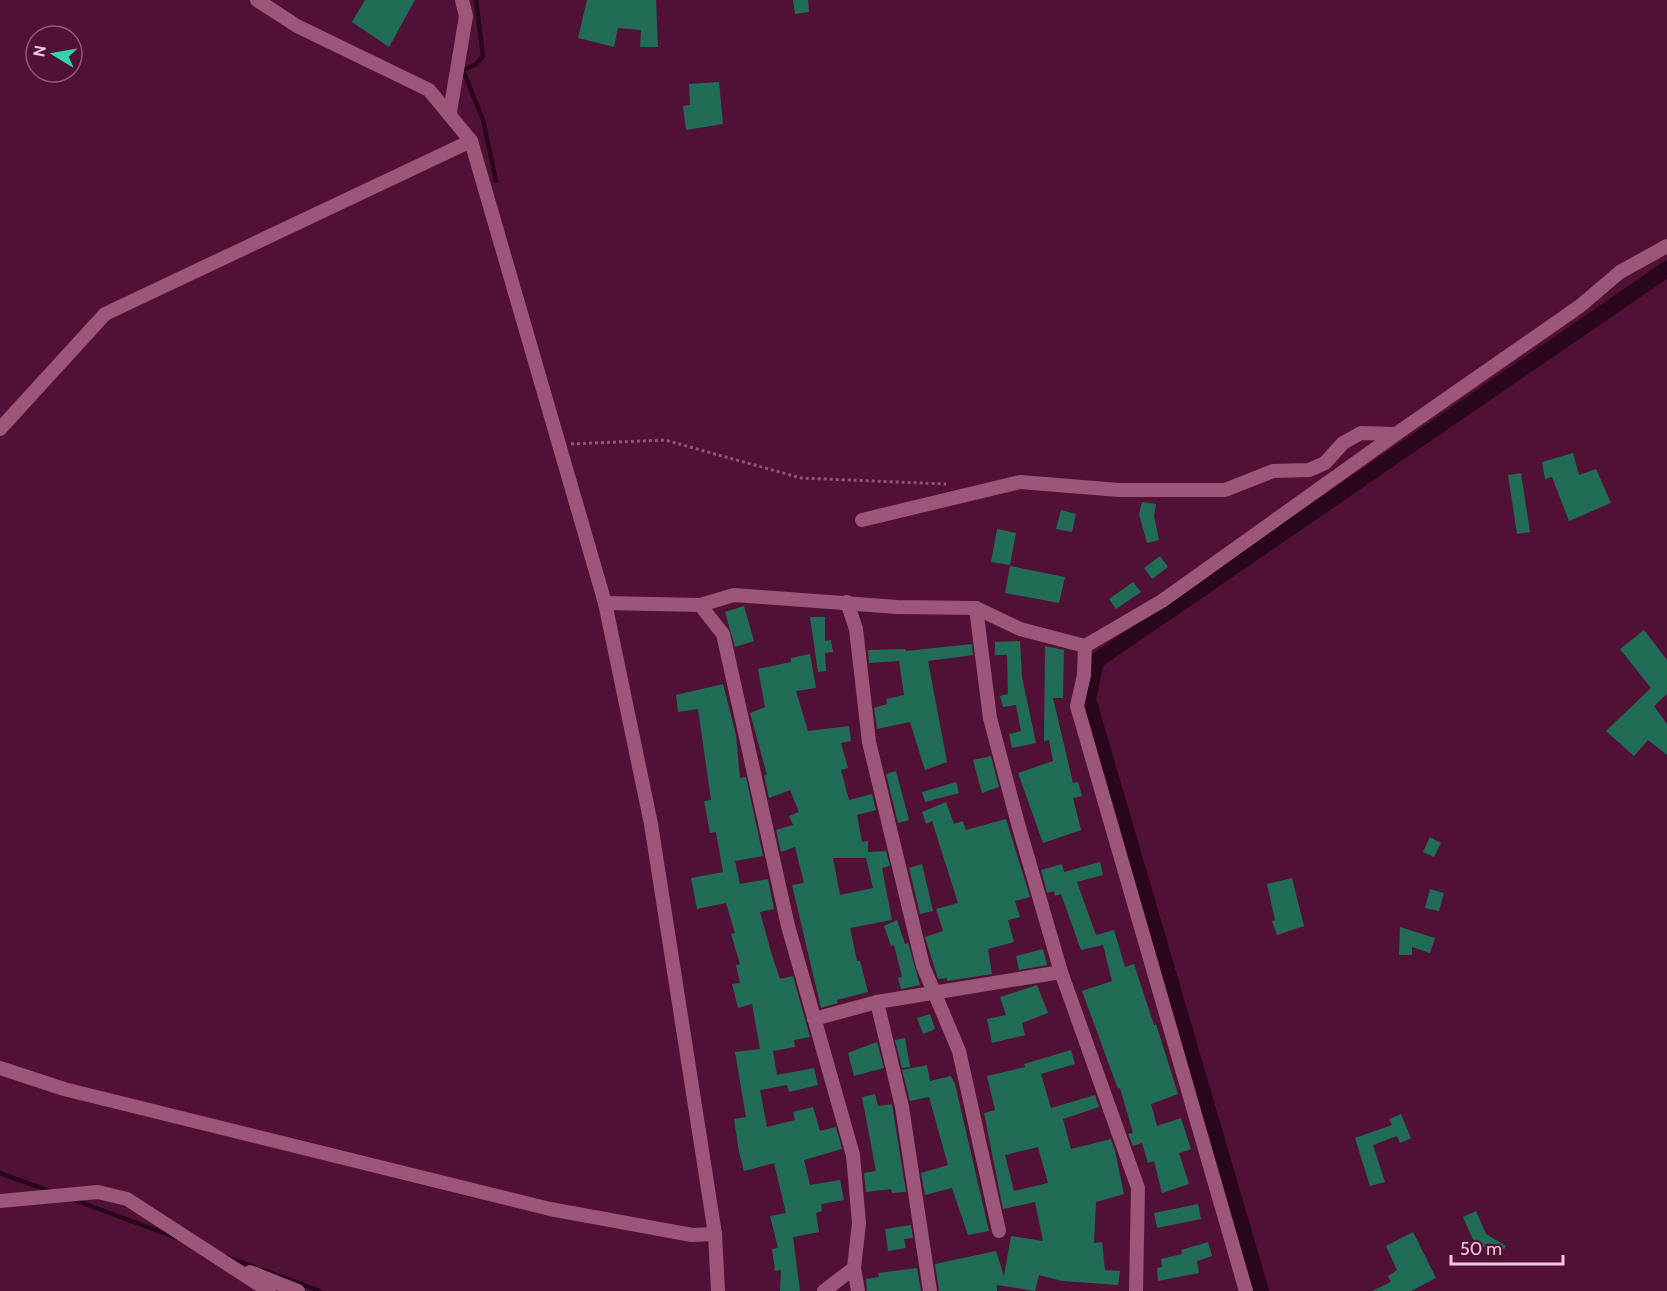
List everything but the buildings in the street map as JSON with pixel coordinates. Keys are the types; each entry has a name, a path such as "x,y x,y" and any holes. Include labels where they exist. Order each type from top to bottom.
{"street":[{"path":"257,0 297,26 429,90 450,112 471,141 557,445 605,603 651,824 715,1234 718,1291"},
{"path":"450,112 466,16 462,0"},
{"path":"0,429 105,314 471,141"},
{"path":"605,603 700,605 734,595 897,607 976,608 1020,629 1085,646 1162,601 1580,306 1620,272 1667,246"},
{"path":"862,520 1020,482 1119,490 1225,490 1273,471 1309,470 1325,463 1343,443 1361,433 1396,434"},
{"path":"847,602 856,629 869,742 923,966 958,1051 999,1231"},
{"path":"700,605 723,634 788,926 853,1155 859,1223 854,1268 858,1291"},
{"path":"976,608 990,718 1061,972 1138,1188 1136,1291"},
{"path":"1085,646 1084,675 1077,706 1246,1291"},
{"path":"814,1019 877,1002 933,991 1061,972"},
{"path":"877,1002 902,1107 930,1291"},
{"path":"0,1068 63,1089 550,1209 692,1235 715,1234"},
{"path":"0,1201 98,1192 128,1199 269,1291"},
{"path":"233,1268 298,1291"},
{"path":"824,1291 854,1268"}],"path":[{"path":"557,445 665,440 801,478 950,484"}],"waterway":[{"path":"476,0 483,56 475,65 463,70 483,120 496,181"},
{"path":"1261,1291 1088,699 1096,661 1667,269"},
{"path":"0,1173 50,1191"},
{"path":"72,1199 177,1238"},
{"path":"227,1257 255,1267"},
{"path":"263,1270 320,1291"}]}
